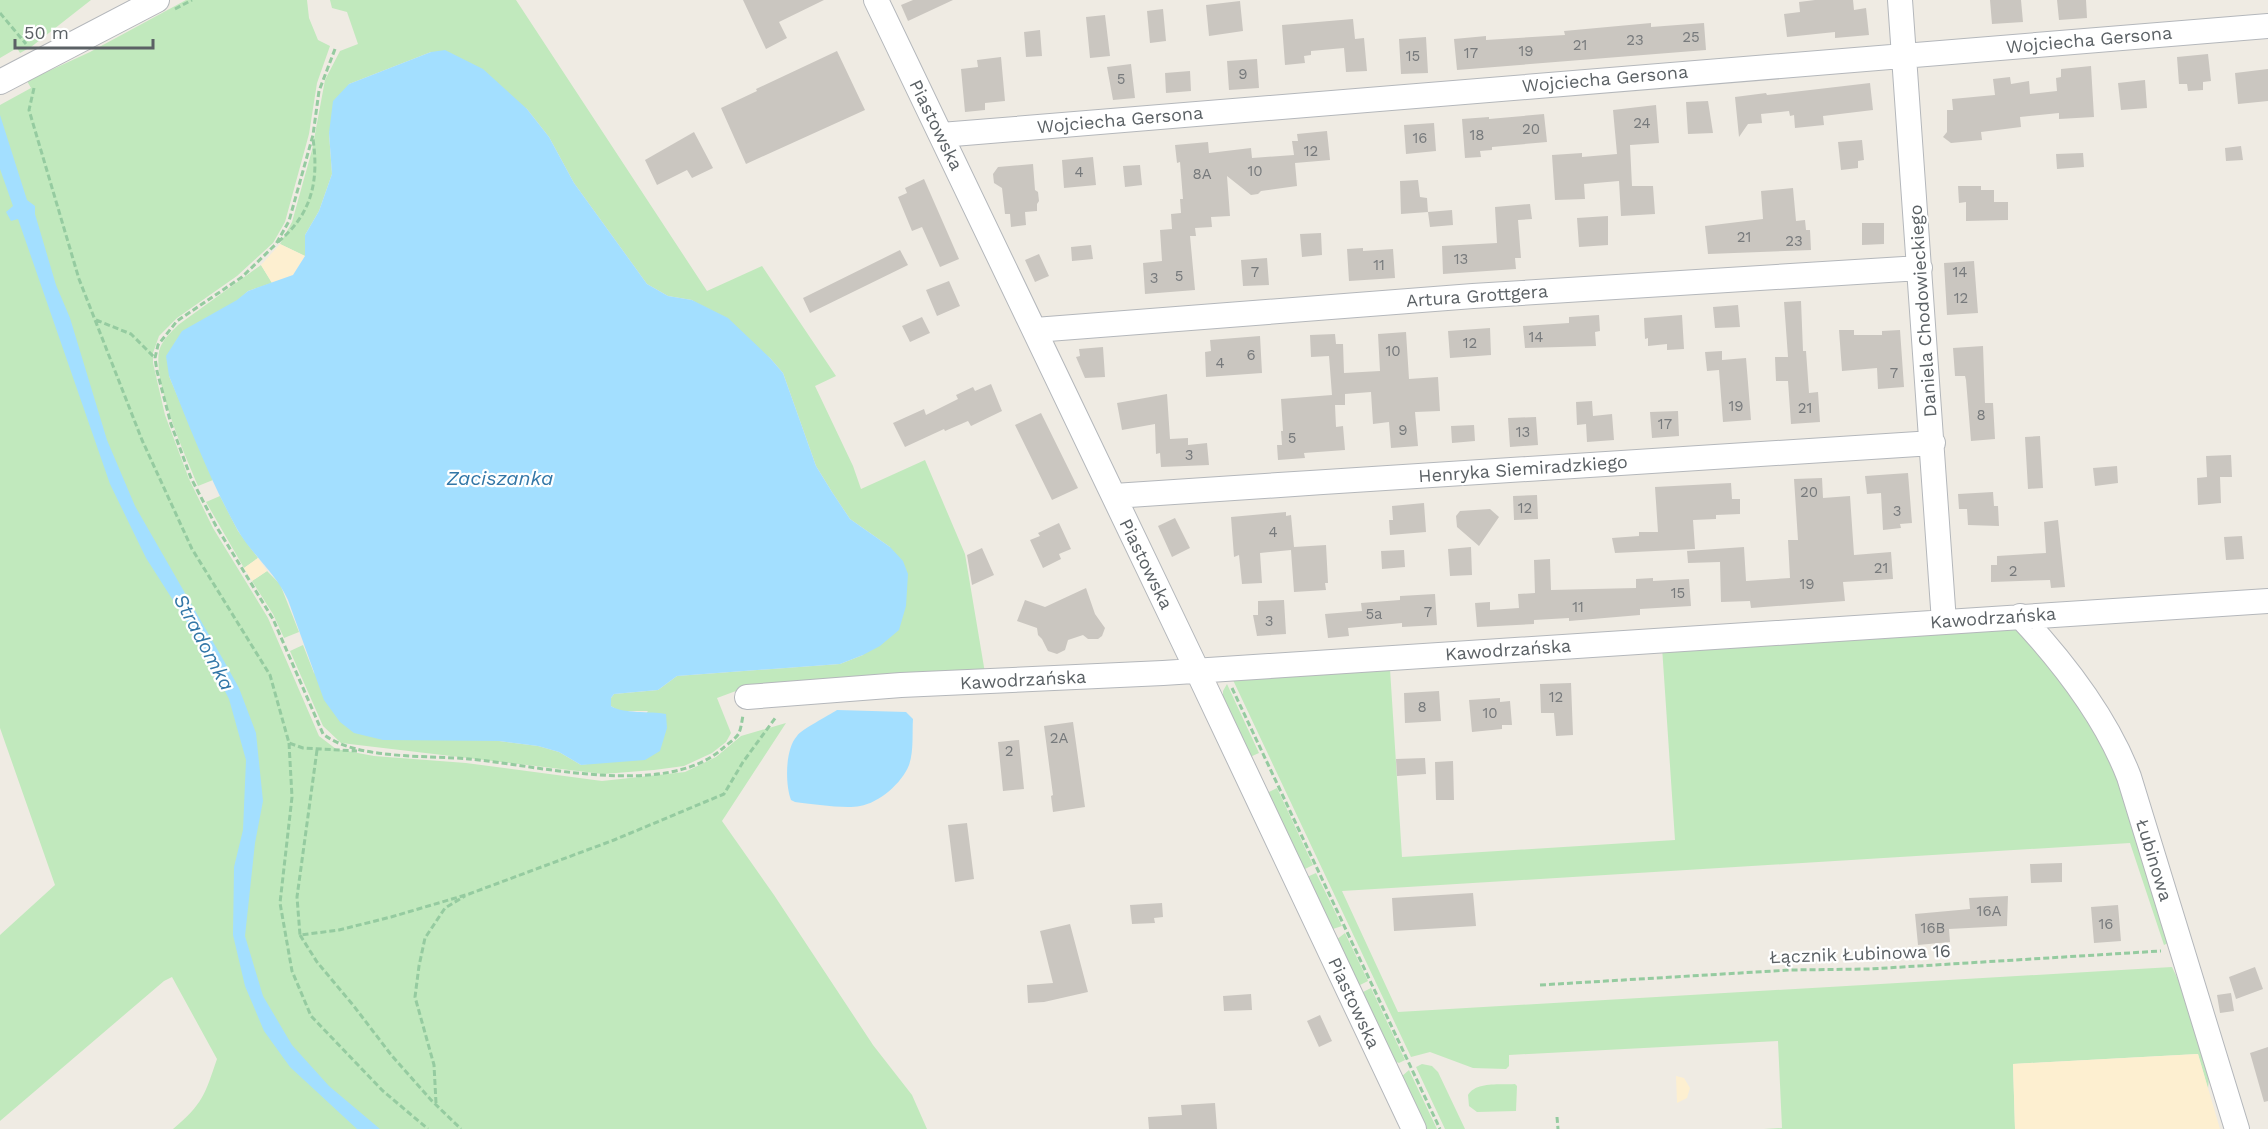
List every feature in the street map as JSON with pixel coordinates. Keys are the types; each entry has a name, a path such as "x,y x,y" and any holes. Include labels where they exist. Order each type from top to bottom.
{"street":[{"path":"0,82 157,0"},
{"name":"Piastowska","path":"876,0 1414,1129"},
{"name":"Daniela Chodowieckiego","path":"1900,0 1944,622"},
{"name":"Wojciecha Gersona","path":"941,135 1904,54 2268,26"},
{"name":"Artura Grottgera","path":"1035,330 1473,296 1920,268"},
{"name":"Henryka Siemiradzkiego","path":"1114,496 1624,461 1933,443"},
{"name":"Kawodrzańska","path":"747,697 901,685 1096,677 2268,601"},
{"name":"Łubinowa","path":"2020,616 2087,700 2119,752 2129,777 2236,1129"}],"path":[{"path":"0,13 26,45 40,77 33,90 28,110 79,279 142,440 192,549 270,675 289,742 292,798 280,903 292,971 311,1016 383,1090 428,1129"},
{"path":"276,244 289,221 313,135 319,91 335,49"},
{"path":"313,135 317,165 308,206 293,230 242,277 177,321 158,345 155,358 171,424 191,478 216,526 273,619 323,734 340,745 363,751"},
{"path":"95,319 131,334 155,358"},
{"path":"1222,668 1440,1129"},
{"path":"300,935 339,930 469,894 614,840 724,794 743,762 793,694"},
{"path":"289,742 303,748 317,750 471,759 603,777 655,773 684,768 714,755 738,734 747,697"},
{"path":"317,750 297,897 300,935 317,963 393,1056 436,1105 461,1129"},
{"path":"436,1105 434,1065 415,997 419,966 426,938 445,908 469,894"},
{"name":"Łącznik Łubinowa 16","path":"1540,985 1790,970 1870,969 2181,950"},
{"path":"1557,1116 1558,1129"}],"green space":[{"path":"0,0 91,0 31,47 20,53 17,48 0,58"},
{"path":"186,0 307,0 309,18 318,40 330,46 317,83 309,134 285,222 273,243 237,276 177,318 159,336 153,353 153,363 165,415 189,479 213,528 268,618 319,736 336,749 374,756 466,763 602,781 685,772 716,757 741,736 786,723 722,821 873,1045 912,1095 927,1129 173,1129 202,1098 217,1059 172,977 164,981 0,1121 0,935 55,885 0,728 0,105 31,88 27,81 90,52"},
{"path":"330,0 516,0 707,291 762,266 836,376 815,386 853,466 861,489 925,460 965,554 986,679 744,688 717,698 731,733 726,742 712,753 684,766 603,774 341,743 323,726 290,651 303,645 314,673 499,741 538,746 559,752 581,765 606,761 648,711 619,711 611,706 611,698 614,694 658,690 677,676 840,664 863,655 890,547 850,519 832,492 816,466 783,373 770,358 692,300 668,296 647,284 574,183 549,137 527,109 431,52 349,84 329,133 332,174 319,211 305,235 305,256 280,244 292,222 312,150 325,80 340,51 358,44 347,12 332,8"},
{"path":"261,265 272,283 248,291 238,300 169,376 213,480 198,486 165,400 158,365 160,347 178,325"},
{"path":"220,496 238,531 258,558 244,568 206,502"},
{"path":"267,571 280,584 299,632 284,638 273,614 252,581"},
{"path":"2013,626 2024,632 2109,744 2168,943 2164,945 2130,843 1342,891 1398,1012 2172,967 2186,996 2209,1077 2208,1089 2198,1054 2013,1064 2015,1129 1764,1129 1782,1128 1778,1041 1509,1055 1509,1066 1506,1069 1473,1068 1430,1052 1411,1057 1233,680 1390,669 1402,857 1675,840 1662,647"},
{"path":"1227,684 1259,753 1250,757 1223,700 1223,691"},
{"path":"1277,788 1313,865 1303,870 1267,793"},
{"path":"1316,873 1342,926 1333,929 1307,877"},
{"path":"1345,933 1368,981 1358,986 1336,940"},
{"path":"1371,988 1405,1060 1399,1063 1394,1061 1361,993"},
{"path":"1422,1064 1432,1066 1438,1072 1465,1129 1445,1129 1416,1067"},
{"path":"1409,1070 1437,1129 1426,1129 1401,1077"},
{"path":"1515,1084 1517,1086 1516,1111 1477,1112 1469,1106 1468,1095 1477,1088"}],"sand":[{"path":"280,244 305,256 293,275 272,283 261,265"},
{"path":"258,558 267,571 252,581 244,568"},
{"path":"2198,1054 2220,1129 2015,1129 2013,1064"},
{"path":"1676,1076 1684,1078 1690,1088 1687,1098 1677,1103"}],"water":[{"name":"Zaciszanka","path":"445,50 483,69 527,109 549,137 574,183 647,284 668,296 692,300 728,318 783,373 816,466 832,492 850,519 890,547 903,561 908,574 906,606 899,630 880,646 840,664 677,676 658,690 614,694 611,698 611,706 616,709 666,714 667,728 660,751 645,760 581,765 559,752 538,746 499,741 383,740 354,733 340,722 324,700 283,590 237,529 218,492 169,376 166,356 182,331 237,300 248,291 293,275 305,256 305,235 319,211 332,174 329,133 333,101 349,84 431,52"},
{"name":"Stradomka","path":"0,115 27,200 35,206 35,214 56,285 70,318 107,440 135,506 239,688 256,733 263,801 255,843 245,936 263,996 292,1045 329,1086 380,1129 357,1129 290,1067 264,1031 245,986 233,935 234,867 243,830 246,760 229,699 199,641 146,558 110,484 18,219 11,221 6,212 13,206 0,169"},
{"path":"837,710 906,712 913,719 911,760 906,772 889,791 875,801 860,806 828,806 795,802 791,800 787,776 788,758 793,742 804,730"}],"building":[{"path":"743,0 824,0 779,22 787,38 766,49"},
{"path":"913,0 953,0 908,21 901,5"},
{"path":"1853,0 1854,10 1866,8 1869,35 1835,38 1835,32 1787,37 1784,14 1800,12 1799,2"},
{"path":"1990,0 2021,0 2023,22 1992,24"},
{"path":"2057,0 2086,0 2087,18 2059,20"},
{"path":"1240,1 1243,31 1209,36 1206,5"},
{"path":"1163,9 1166,41 1150,43 1147,11"},
{"path":"1105,15 1110,56 1090,58 1086,17"},
{"path":"1353,19 1355,39 1364,38 1367,71 1346,72 1344,48 1311,51 1311,55 1304,56 1305,63 1285,65 1282,25"},
{"path":"1651,23 1651,27 1704,23 1706,50 1457,70 1454,39 1486,36 1486,40 1565,35 1564,31"},
{"path":"1040,30 1042,56 1026,57 1024,32"},
{"path":"1426,37 1428,73 1401,74 1399,39"},
{"path":"837,51 865,110 746,164 721,108"},
{"path":"2208,54 2211,81 2203,82 2203,90 2188,91 2187,84 2179,84 2177,57"},
{"path":"1001,57 1005,101 985,103 985,110 965,112 961,69 978,67 977,60"},
{"path":"1257,59 1259,88 1229,90 1227,61"},
{"path":"1131,64 1135,98 1113,100 1107,67"},
{"path":"2091,66 2094,117 2059,119 2059,113 2020,117 2021,127 1981,132 1982,140 1951,143 1943,137 1947,132 1947,110 1953,110 1952,99 1995,95 1993,79 2010,77 2011,84 2029,81 2030,94 2057,91 2056,78 2061,77 2061,69"},
{"path":"2268,69 2268,101 2238,104 2235,73"},
{"path":"1190,71 1191,91 1166,93 1165,73"},
{"path":"2145,80 2147,108 2121,110 2118,83"},
{"path":"1870,83 1873,110 1823,116 1824,125 1795,128 1794,115 1790,116 1789,111 1761,114 1762,123 1748,124 1739,137 1735,97"},
{"path":"1708,101 1713,133 1688,134 1686,102"},
{"path":"1656,105 1659,143 1630,145 1632,186 1653,186 1655,214 1621,216 1619,181 1584,184 1585,199 1555,200 1552,155 1582,153 1582,157 1617,154 1613,110"},
{"path":"1544,114 1547,142 1492,147 1492,150 1480,151 1481,157 1465,158 1462,119"},
{"path":"1434,123 1436,151 1406,154 1404,125"},
{"path":"1327,131 1330,160 1295,163 1297,186 1261,191 1251,195 1227,176 1230,216 1211,217 1212,227 1195,228 1196,236 1190,236 1195,290 1145,294 1143,263 1162,261 1160,230 1172,229 1171,214 1181,213 1180,199 1183,199 1180,162 1177,163 1175,145 1208,142 1209,153 1251,148 1252,158 1294,155 1292,141 1298,141 1297,134"},
{"path":"694,132 713,168 692,178 687,170 657,185 645,160"},
{"path":"1862,140 1864,160 1858,161 1858,168 1841,170 1838,142"},
{"path":"2241,146 2243,160 2226,161 2225,148"},
{"path":"2083,153 2084,167 2057,169 2056,154"},
{"path":"1093,157 1096,185 1064,188 1062,160"},
{"path":"1033,164 1035,190 1038,192 1039,201 1037,211 1025,212 1026,225 1011,227 1010,214 1005,214 1002,188 994,183 993,174 998,167"},
{"path":"1140,165 1142,185 1125,187 1123,166"},
{"path":"924,179 959,259 940,267 922,227 912,231 898,197 907,193 905,188"},
{"path":"1418,180 1420,197 1427,198 1428,212 1401,214 1400,181"},
{"path":"1958,186 1981,186 1981,190 1994,190 1994,202 2008,202 2008,220 1966,221 1966,202 1959,203"},
{"path":"1793,188 1796,221 1805,220 1806,230 1810,230 1811,250 1708,254 1705,226 1763,219 1761,191"},
{"path":"1530,204 1532,219 1518,220 1521,258 1515,258 1516,269 1443,274 1442,246 1497,243 1495,207"},
{"path":"1452,210 1453,225 1430,227 1428,212"},
{"path":"1608,216 1608,245 1579,247 1577,218"},
{"path":"1862,223 1884,223 1884,244 1862,245"},
{"path":"1321,233 1322,255 1302,257 1300,234"},
{"path":"1091,245 1093,259 1072,261 1071,247"},
{"path":"1363,248 1363,251 1393,249 1395,278 1349,281 1347,249"},
{"path":"900,250 908,265 810,313 803,298"},
{"path":"1039,254 1049,276 1035,282 1025,260"},
{"path":"1267,258 1269,285 1243,286 1241,260"},
{"path":"1974,261 1978,313 1947,315 1944,263"},
{"path":"949,281 960,306 937,316 926,290"},
{"path":"1801,301 1803,351 1806,351 1809,393 1818,392 1820,422 1791,424 1788,381 1776,381 1775,357 1788,357 1784,302"},
{"path":"1738,305 1740,327 1715,328 1713,307"},
{"path":"1599,315 1600,331 1595,332 1596,346 1525,348 1523,326 1569,323 1569,317"},
{"path":"1682,315 1684,349 1667,350 1667,344 1648,346 1648,338 1645,339 1644,318"},
{"path":"922,317 930,333 910,342 902,326"},
{"path":"1490,328 1491,355 1450,358 1448,331"},
{"path":"1839,330 1854,330 1854,335 1882,335 1882,331 1900,330 1904,387 1878,389 1877,368 1842,371"},
{"path":"1406,332 1409,379 1438,377 1440,411 1415,412 1418,446 1391,448 1389,422 1373,424 1371,392 1345,394 1345,405 1335,405 1336,427 1343,426 1345,450 1304,453 1305,458 1278,460 1277,445 1282,445 1281,431 1283,431 1281,399 1332,395 1329,356 1311,357 1310,335 1335,334 1336,344 1343,344 1344,373 1380,371 1378,334"},
{"path":"1260,336 1262,373 1206,377 1205,352 1211,351 1210,340"},
{"path":"1983,346 1985,403 1993,403 1995,439 1971,441 1966,380 1965,376 1955,376 1953,348"},
{"path":"1103,347 1105,377 1085,378 1076,357 1080,356 1079,349"},
{"path":"1722,351 1722,360 1746,358 1751,420 1723,422 1719,370 1707,371 1705,352"},
{"path":"991,384 1002,411 971,426 968,421 945,431 944,429 905,447 893,423 924,409 926,415 958,399 956,395 973,387 975,391"},
{"path":"1167,394 1170,439 1188,438 1188,445 1207,443 1209,465 1161,467 1160,453 1156,454 1155,424 1122,430 1117,403"},
{"path":"1592,401 1593,416 1612,414 1614,440 1587,442 1586,424 1577,425 1576,402"},
{"path":"1678,411 1679,436 1652,438 1650,412"},
{"path":"1041,413 1078,488 1052,500 1015,425"},
{"path":"1536,417 1538,445 1510,447 1508,418"},
{"path":"1474,425 1475,441 1452,443 1451,426"},
{"path":"2040,436 2043,488 2028,489 2025,437"},
{"path":"2231,455 2232,477 2220,477 2221,503 2198,505 2197,478 2207,477 2206,456"},
{"path":"2117,466 2118,483 2095,486 2093,468"},
{"path":"1908,473 1912,523 1900,524 1901,528 1883,530 1881,493 1867,494 1865,476"},
{"path":"1822,478 1823,498 1850,496 1854,555 1891,552 1893,579 1843,582 1845,601 1751,608 1750,601 1721,602 1720,562 1688,563 1687,551 1744,547 1746,581 1790,578 1788,540 1798,540 1794,479"},
{"path":"1731,483 1732,499 1740,499 1740,514 1716,515 1716,519 1693,520 1695,549 1615,553 1612,538 1639,536 1639,532 1658,532 1655,487"},
{"path":"1993,492 1994,506 1998,506 1999,526 1968,525 1967,509 1959,509 1958,494"},
{"path":"1537,495 1538,519 1514,520 1513,496"},
{"path":"1424,503 1426,532 1390,535 1389,520 1393,520 1392,506"},
{"path":"1490,509 1499,517 1479,546 1457,527 1456,516 1460,511"},
{"path":"1286,512 1286,516 1291,515 1294,547 1326,545 1328,583 1325,583 1326,590 1294,592 1291,550 1260,553 1262,583 1242,584 1239,555 1234,557 1231,517"},
{"path":"1175,518 1190,548 1172,557 1158,526"},
{"path":"2058,520 2065,587 2051,588 2050,580 1991,582 1991,565 1997,565 1997,556 2046,553 2044,522"},
{"path":"1059,523 1071,549 1059,554 1061,559 1043,568 1030,540 1040,536 1038,533"},
{"path":"2242,536 2244,559 2226,560 2224,537"},
{"path":"1471,547 1472,575 1450,576 1448,549"},
{"path":"982,548 994,575 972,585 967,555"},
{"path":"1404,550 1405,567 1382,569 1381,551"},
{"path":"1550,559 1551,590 1636,588 1636,579 1653,578 1653,581 1689,579 1691,606 1640,609 1640,615 1569,621 1569,618 1534,620 1534,624 1477,627 1475,603 1490,602 1490,610 1519,608 1518,594 1535,593 1534,560"},
{"path":"1086,588 1095,614 1105,628 1098,639 1088,639 1083,635 1068,640 1065,650 1057,654 1048,651 1038,635 1037,628 1017,621 1025,600 1045,607"},
{"path":"1435,594 1437,625 1402,627 1402,623 1348,628 1349,636 1328,638 1325,614 1362,611 1361,603 1400,600 1400,596"},
{"path":"1284,600 1286,634 1257,636 1253,615 1258,615 1258,601"},
{"path":"1571,683 1573,735 1556,736 1554,713 1541,713 1540,684"},
{"path":"1439,691 1441,721 1405,723 1404,693"},
{"path":"1500,698 1500,702 1510,701 1512,725 1502,725 1502,729 1472,732 1469,700"},
{"path":"1073,722 1085,807 1053,812 1044,726"},
{"path":"1019,740 1024,789 1003,791 998,742"},
{"path":"1425,758 1426,774 1397,776 1396,759"},
{"path":"1453,761 1454,800 1436,800 1435,762"},
{"path":"967,823 974,879 955,882 948,825"},
{"path":"2062,863 2062,882 2031,883 2030,864"},
{"path":"1473,893 1476,926 1394,931 1392,898"},
{"path":"2008,896 2007,926 1949,929 1950,942 1918,945 1915,914 1970,909 1969,898"},
{"path":"1162,903 1163,917 1154,918 1155,923 1132,924 1130,905"},
{"path":"2118,905 2121,941 2094,943 2091,907"},
{"path":"1070,924 1088,992 1044,1002 1028,1003 1027,985 1053,983 1040,931"},
{"path":"2255,967 2263,989 2236,999 2229,977"},
{"path":"2231,993 2234,1011 2220,1013 2217,995"},
{"path":"1251,994 1252,1010 1224,1011 1223,996"},
{"path":"1320,1015 1332,1041 1319,1047 1307,1021"},
{"path":"2268,1047 2268,1101 2264,1102 2250,1053"},
{"path":"1215,1103 1217,1129 1149,1129 1148,1117 1182,1115 1181,1105"}]}
